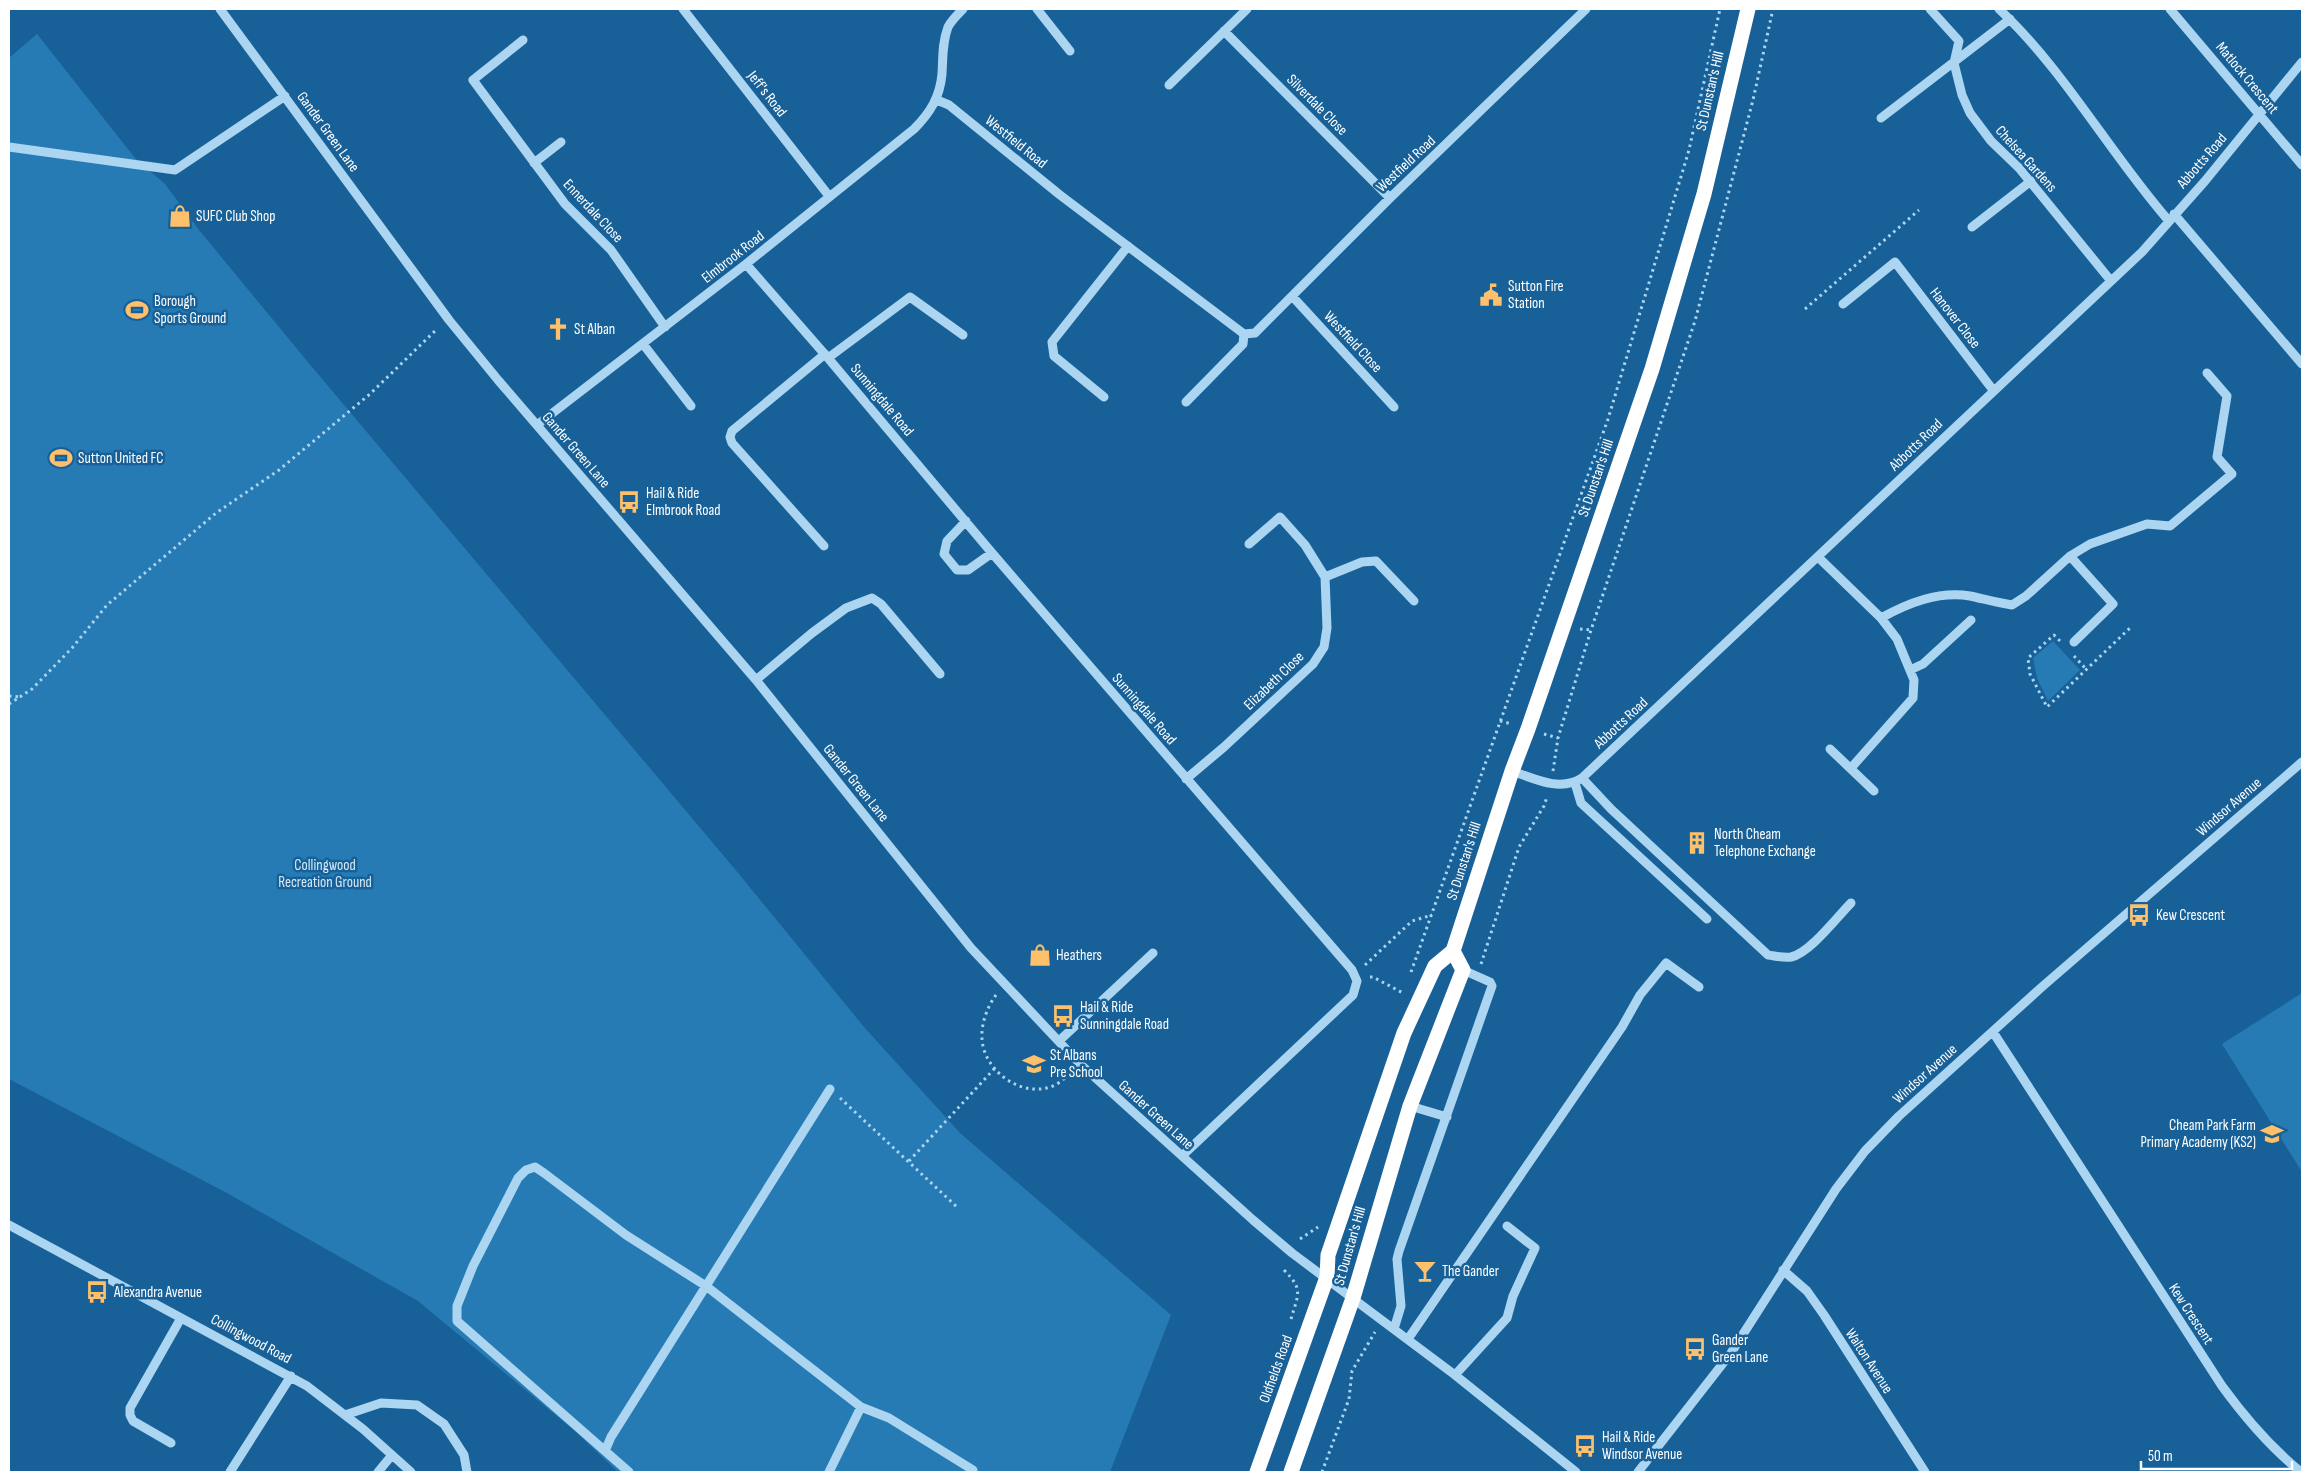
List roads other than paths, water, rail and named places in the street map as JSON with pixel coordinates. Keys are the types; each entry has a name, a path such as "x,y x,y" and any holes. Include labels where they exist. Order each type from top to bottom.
{"highway":[{"name":"St Dunstan's Hill","path":"1327,1277 1328,1255 1404,1033 1435,966 1452,951 1512,771 1652,369 1704,194 1748,9"},
{"path":"1452,951 1463,970"},
{"name":"St Dunstan's Hill","path":"1353,1298 1410,1106 1463,970"},
{"name":"Oldfields Road","path":"1257,1472 1327,1277"},
{"path":"1291,1472 1353,1298"}],"street":[{"name":"Gander Green Lane","path":"220,9 449,320 756,680 971,948 1080,1064 1253,1220 1455,1375 1576,1472"},
{"name":"Jeff's Road","path":"683,9 830,196"},
{"path":"937,100 942,76 943,45 949,26 963,9"},
{"path":"1037,9 1070,51"},
{"path":"1169,85 1247,9"},
{"name":"Westfield Road","path":"937,100 949,105 1060,195 1244,334 1255,333 1390,198 1586,9"},
{"name":"Chelsea Gardens","path":"1930,9 1959,41 1954,63 1962,95 1970,113 1991,141 2031,181 2111,281"},
{"path":"1999,9 2070,88 2148,197 2171,217 2302,364"},
{"name":"Matlock Crescent","path":"2170,9 2302,165"},
{"path":"1881,118 2010,19"},
{"name":"Silverdale Close","path":"1224,31 1390,198"},
{"name":"Ennerdale Close","path":"524,40 473,80 578,220 611,250 665,327"},
{"name":"Abbotts Road","path":"1578,781 2142,252 2302,62"},
{"path":"9,147 175,170 285,96"},
{"name":"Elmbrook Road","path":"537,425 746,264 914,129 926,117 937,100"},
{"path":"534,163 561,142"},
{"path":"1972,227 2031,181"},
{"path":"1104,397 1054,356 1052,342 1128,246"},
{"name":"Hanover Close","path":"1843,304 1895,262 1993,390"},
{"name":"Sunningdale Road","path":"746,264 992,553 1352,970 1357,981 1353,995 1182,1156"},
{"name":"Westfield Close","path":"1292,296 1394,407"},
{"path":"824,546 732,443 730,437 732,431 826,356 910,297 963,335"},
{"path":"1186,402 1242,344 1244,334"},
{"path":"643,344 691,406"},
{"path":"1881,618 1907,604 1946,595 1968,596 2012,605 2026,596 2070,556 2090,544 2147,524 2170,526 2232,474 2217,457 2228,396 2207,374"},
{"path":"1249,544 1280,517 1305,544 1326,577 1362,562 1376,561 1414,601"},
{"path":"966,521 947,541 944,554 957,570 968,570 992,553"},
{"path":"2070,556 2113,604 2074,642"},
{"path":"1818,557 1881,618 1897,640 1914,680 1913,698 1851,768"},
{"name":"Elizabeth Close","path":"1186,779 1224,747 1320,656 1327,628 1326,577"},
{"path":"756,680 812,632 839,613 872,598 882,604 940,674"},
{"path":"1910,670 1923,664 1971,620"},
{"path":"1830,749 1874,791"},
{"name":"Windsor Avenue","path":"1638,1472 1731,1352 1836,1189 1865,1151 1899,1116 1993,1032 2302,762"},
{"path":"1512,771 1550,784 1578,781 1625,822 1768,955 1780,958 1792,957 1808,948 1851,903"},
{"path":"1578,781 1581,804 1707,919"},
{"path":"1059,1041 1153,953"},
{"path":"1408,1339 1622,1027 1640,995 1666,963 1699,987"},
{"path":"1394,1329 1402,1306 1397,1259 1492,986 1490,982 1463,970"},
{"name":"Kew Crescent","path":"1993,1032 2222,1386 2247,1420 2272,1448 2301,1472"},
{"path":"606,1451 610,1437 830,1089"},
{"path":"1410,1106 1447,1117"},
{"path":"629,1472 457,1321 457,1306 473,1266 518,1178 526,1170 535,1167 626,1235 706,1286 861,1407 889,1418 973,1470"},
{"name":"Collingwood Road","path":"9,1225 291,1376 345,1415 411,1472"},
{"path":"1455,1375 1507,1318 1513,1296 1536,1248 1507,1226"},
{"name":"Walton Avenue","path":"1783,1270 1807,1291 1824,1315 1925,1472"},
{"path":"171,1443 133,1421 130,1415 130,1408 181,1318"},
{"path":"230,1472 291,1376"},
{"path":"345,1415 381,1403 416,1405 444,1424 464,1456 467,1472"},
{"path":"828,1472 861,1407"},
{"path":"378,1472 392,1455"}],"place":[{"name":"SUFC Club Shop","path":"180,216"},
{"name":"Sutton Fire Station","path":"1491,295"},
{"name":"Borough Sports Ground","path":"137,310"},
{"name":"St Alban","path":"558,329"},
{"name":"Sutton United FC","path":"61,458"},
{"name":"Hail & Ride Elmbrook Road","path":"629,502"},
{"name":"North Cheam Telephone Exchange","path":"1697,843"},
{"name":"Kew Crescent","path":"2139,915"},
{"name":"Heathers","path":"1040,955"},
{"name":"Hail & Ride Sunningdale Road","path":"1063,1016"},
{"name":"St Albans Pre School","path":"1034,1064"},
{"name":"Cheam Park Farm Primary Academy (KS2)","path":"2272,1134"},
{"name":"The Gander","path":"1425,1271"},
{"name":"Alexandra Avenue","path":"97,1292"},
{"name":"Gander Green Lane","path":"1695,1349"},
{"name":"Hail & Ride Windsor Avenue","path":"1585,1446"}],"park label":[{"name":"Collingwood Recreation Ground","path":"325,874"}]}
